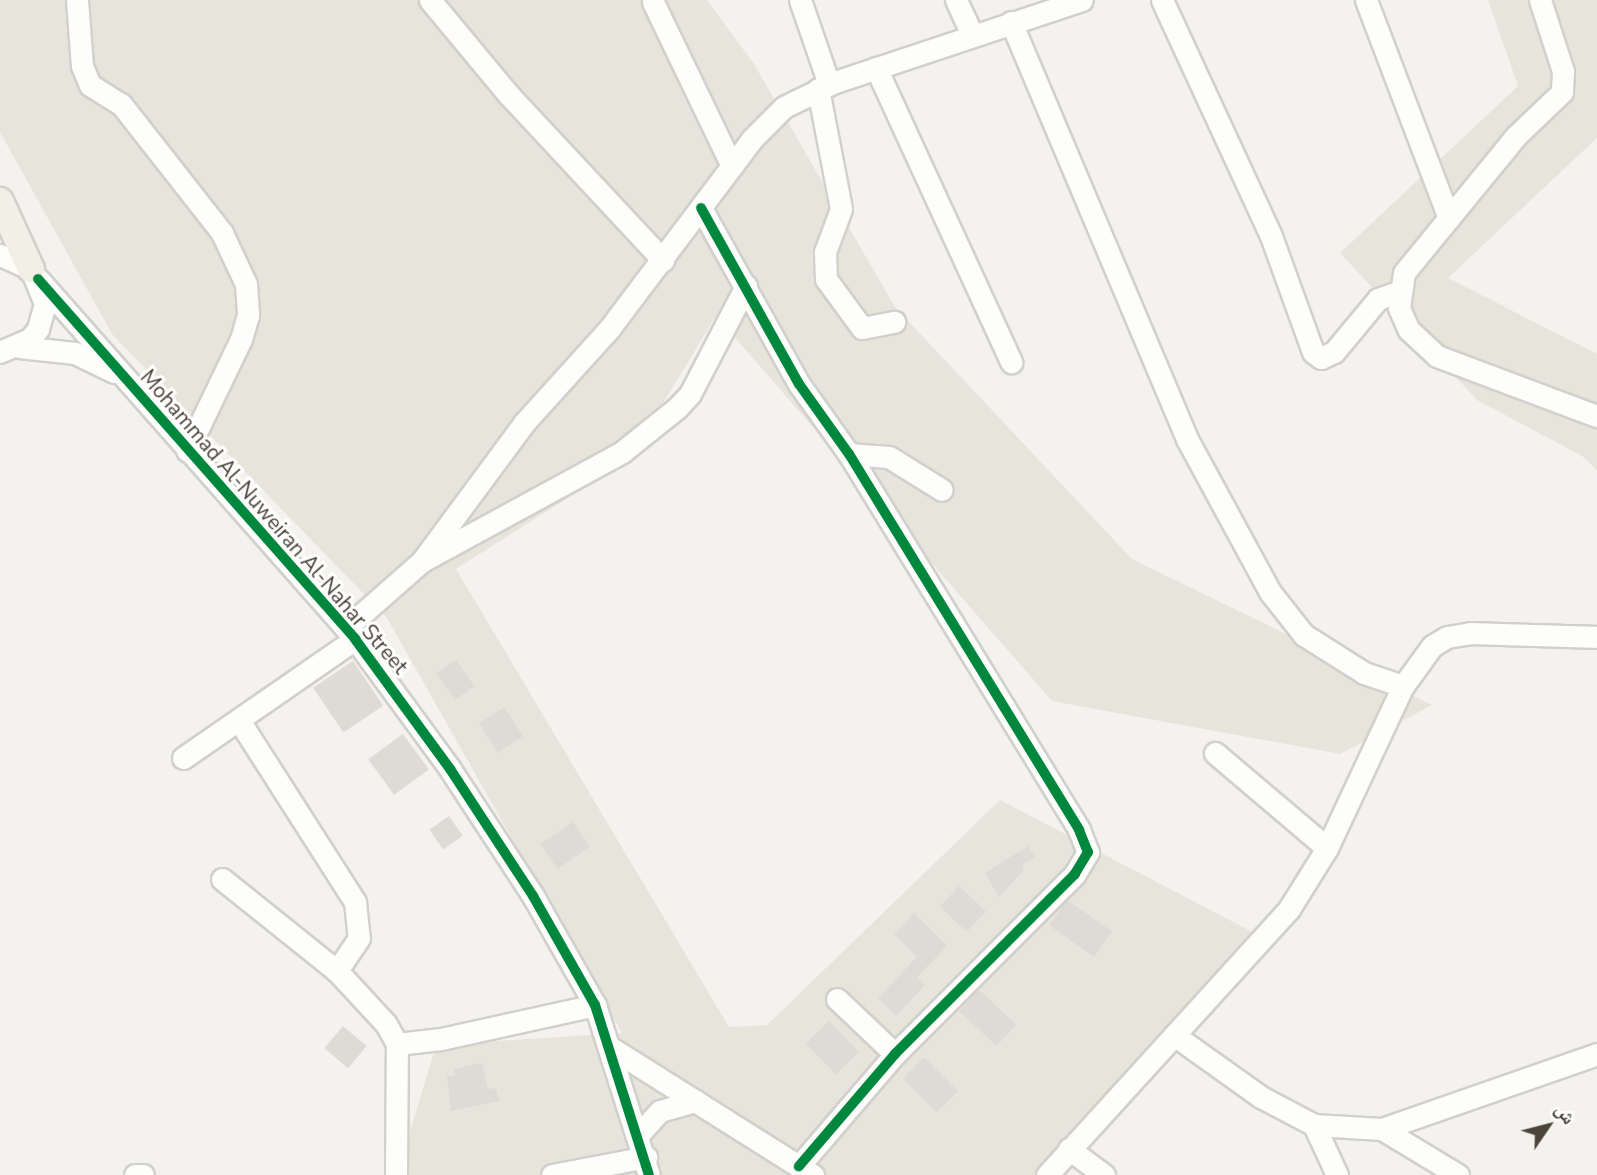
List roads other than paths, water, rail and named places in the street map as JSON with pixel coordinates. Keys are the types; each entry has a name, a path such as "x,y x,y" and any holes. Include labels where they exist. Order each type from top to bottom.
{"main road":[{"path":"0,201 35,274"}],"street":[{"path":"77,0 82,66 90,85 121,104 222,233 246,284 248,316 241,339 187,450"},
{"path":"430,0 509,95 663,260"},
{"path":"800,0 824,86 841,209 825,252 825,279 862,328 894,322"},
{"path":"956,0 972,35"},
{"path":"183,758 240,722 350,633 422,561 524,423 609,329 768,121 824,86 1082,0"},
{"path":"1162,0 1271,236 1313,352 1321,358 1334,352 1378,299 1398,292"},
{"path":"1366,0 1449,218"},
{"path":"1540,0 1563,71 1562,92 1517,136 1404,273 1398,292 1399,308 1409,330 1437,356 1597,416"},
{"path":"653,2 732,166"},
{"path":"1010,22 1187,439 1270,592 1304,635 1364,673 1403,686"},
{"path":"876,68 1011,362"},
{"path":"611,1048 806,1170 895,1054 1075,874 1088,852 1079,830 849,454 799,384 747,286 701,208"},
{"path":"0,255 35,274 43,291 43,317 38,329 5,351"},
{"name":"Mohammad Al-Nuweiran Al-Nahar Street","path":"35,274 350,633 479,811 595,1006 639,1133 647,1166"},
{"path":"422,561 622,452 677,408 690,394 747,286"},
{"name":"Mohammad Al-Nuweiran Al-Nahar Street","path":"5,351 75,353 124,378"},
{"path":"849,454 889,457 942,490"},
{"path":"1046,1175 1289,909 1327,848 1416,663 1447,636 1597,637"},
{"path":"240,722 355,902 359,938 337,971"},
{"path":"1215,754 1327,848"},
{"path":"222,879 337,971 386,1024 397,1044 396,1175"},
{"path":"836,999 895,1054"},
{"path":"397,1044 441,1039 595,1006"},
{"path":"1174,1035 1261,1097 1314,1125 1382,1129 1597,1054"},
{"path":"639,1133 660,1111 696,1101"},
{"path":"1314,1125 1337,1175"},
{"path":"1382,1129 1458,1175"},
{"path":"1069,1149 1104,1175"},
{"path":"552,1175 647,1166"},
{"path":"135,1175 142,1175"}]}
